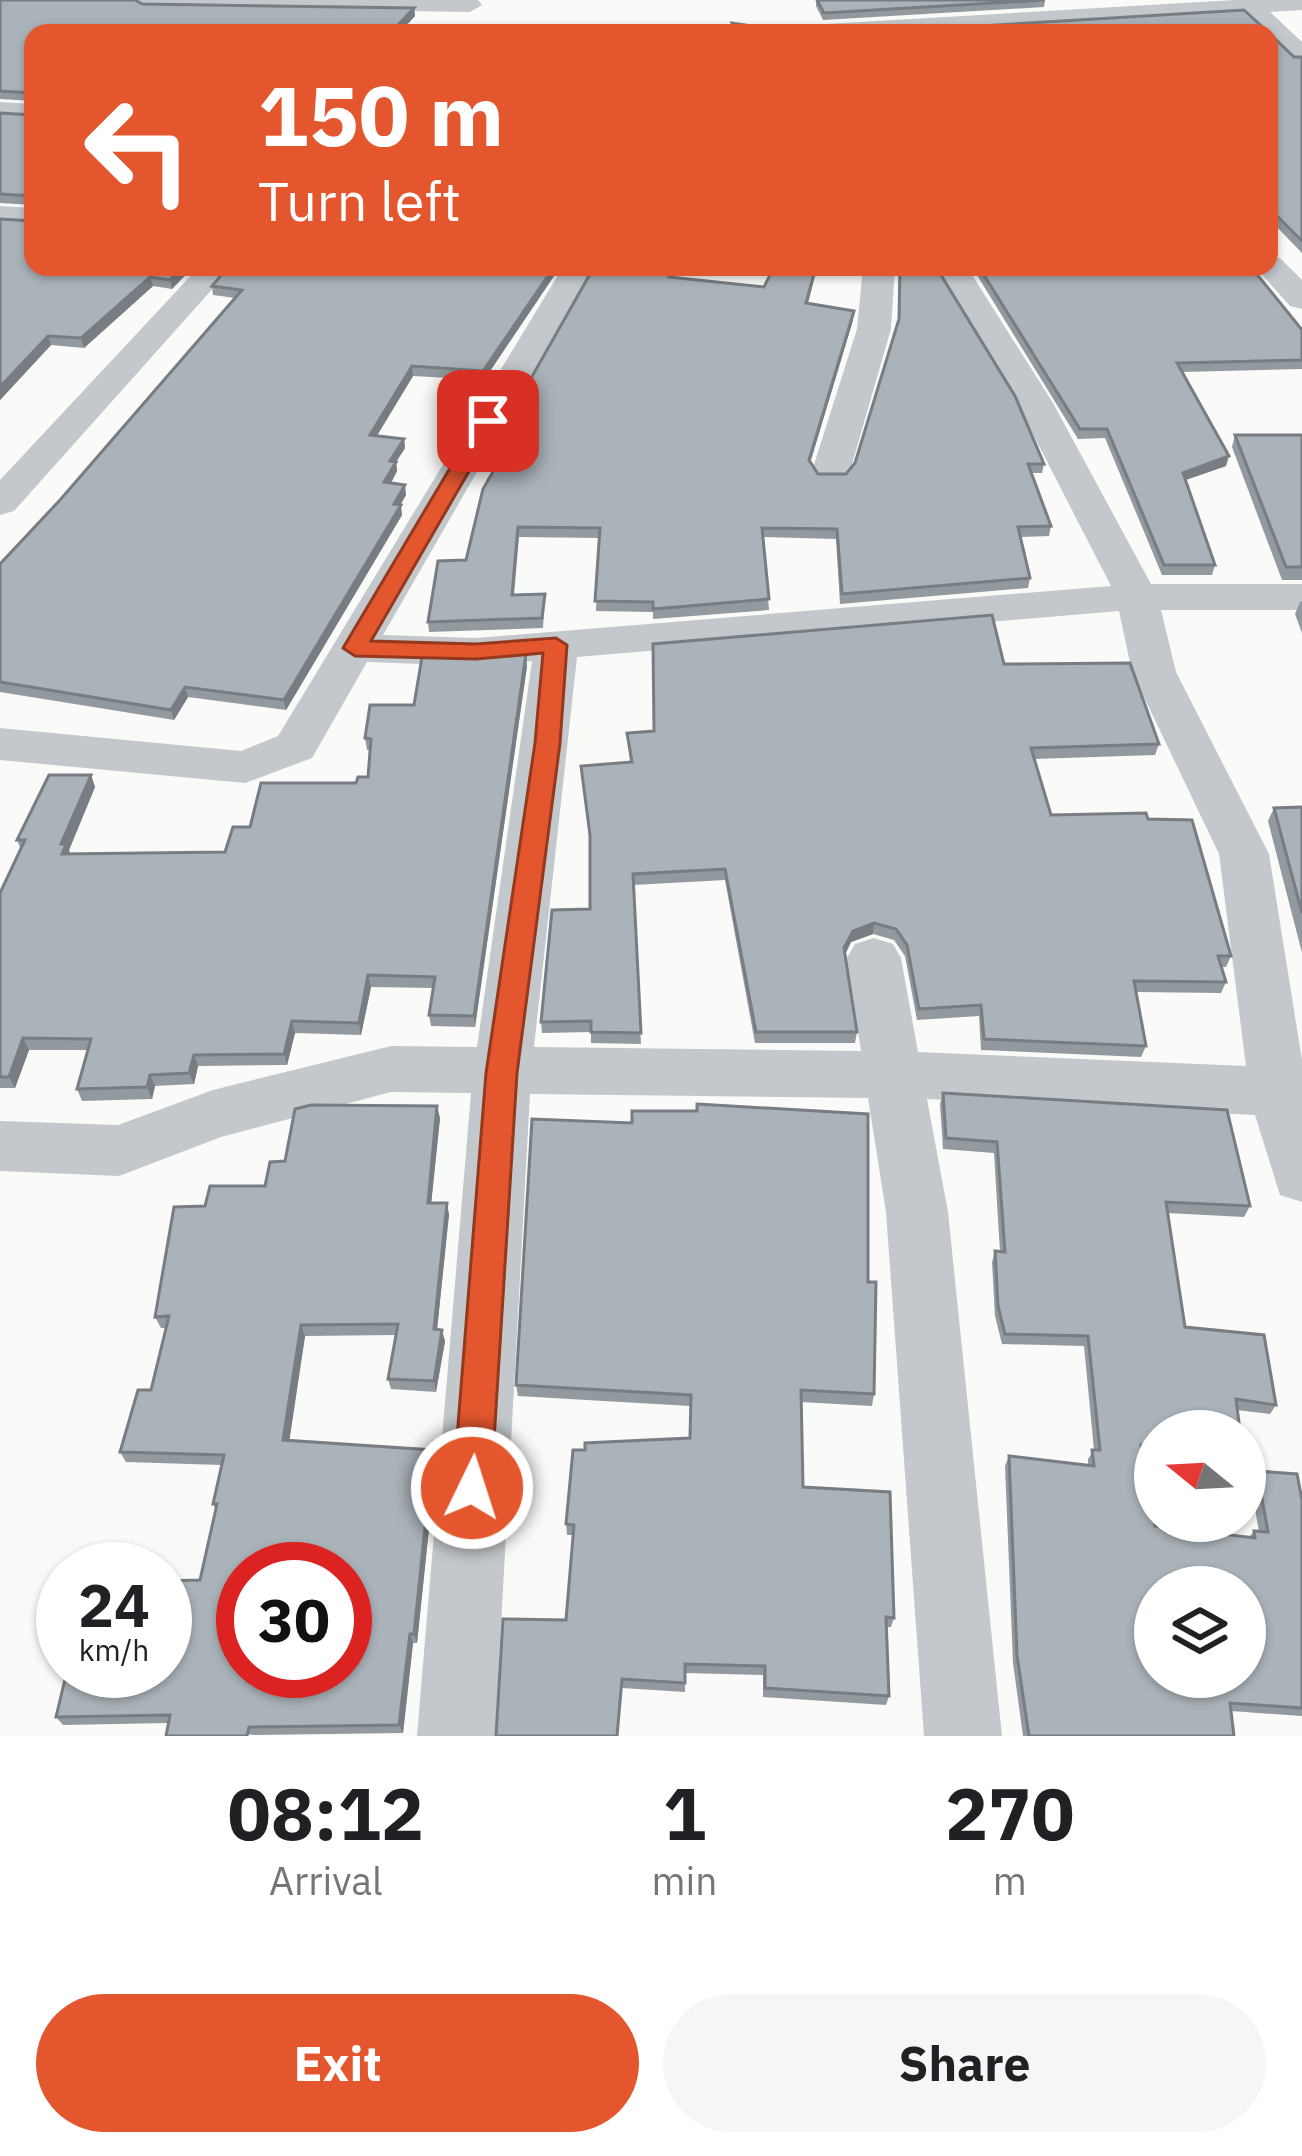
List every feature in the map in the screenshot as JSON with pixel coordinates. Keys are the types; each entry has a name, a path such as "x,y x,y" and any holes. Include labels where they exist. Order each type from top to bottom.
{"street":[{"path":"144,0 471,2"},
{"path":"986,0 1010,24"},
{"path":"1265,3 1300,51"},
{"path":"1044,24 1302,3"},
{"path":"1278,274 1302,299"},
{"path":"0,503 208,276"},
{"path":"0,744 245,767 295,747 573,276"},
{"path":"831,471 874,328 878,276"},
{"path":"944,276 1035,403 1138,597 1154,672 1244,854 1279,1092 1302,1176"},
{"path":"355,648 476,652 1138,597 1302,597"},
{"path":"457,1736 502,1073 556,645"},
{"path":"874,958 916,1212 963,1736"},
{"path":"0,1146 119,1151 213,1115 391,1069 894,1074 1279,1092"}],"building":[{"path":"0,0 414,8 399,24 24,24 24,92 0,91"},
{"path":"817,0 1045,0 824,13"},
{"path":"1244,10 1259,24 1014,24"},
{"path":"1278,42 1294,57 1302,57 1302,241 1278,217"},
{"path":"0,113 24,114 24,195 0,194"},
{"path":"0,219 24,220 24,276 174,276 170,280 150,277 81,338 48,336 0,387"},
{"path":"220,276 548,276 483,371 412,366 370,435 404,439 384,482 405,485 394,504 401,505 284,700 185,687 171,710 0,682 0,564 242,290 212,286"},
{"path":"589,276 669,276 764,287 770,276 814,276 806,303 854,311 809,460 818,474 846,474 855,463 899,319 900,276 942,276 1015,396 1044,464 1028,464 1051,526 1018,527 1030,578 842,594 837,529 762,528 769,599 653,609 653,602 595,601 600,528 518,527 512,595 545,594 542,618 428,622 438,561 466,560 483,489 524,418 525,412 513,410"},
{"path":"985,276 1258,276 1302,330 1302,360 1177,363 1229,456 1183,473 1215,565 1164,565 1107,429 1080,429"},
{"path":"1235,435 1302,435 1302,567 1286,567"},
{"path":"992,615 1004,664 1130,663 1159,744 1031,748 1051,815 1146,813 1148,819 1192,820 1231,956 1218,956 1226,982 1134,981 1146,1046 984,1039 981,1005 919,1009 907,945 896,929 874,923 853,931 844,948 857,1032 756,1032 725,869 633,874 641,1033 591,1032 591,1021 541,1022 552,910 590,909 590,835 581,766 632,762 627,733 654,731 653,644"},
{"path":"526,654 474,1016 429,1015 435,977 368,975 359,1023 292,1021 284,1054 194,1055 189,1073 150,1075 147,1087 77,1089 91,1039 23,1038 9,1077 0,1077 0,893 25,840 17,840 49,775 91,775 61,844 66,844 62,854 225,852 233,827 250,827 261,783 356,783 358,777 368,777 371,739 365,738 370,705 414,705 422,657"},
{"path":"1302,807 1302,913 1274,808"},
{"path":"943,1093 1227,1110 1250,1206 1166,1202 1185,1327 1264,1335 1276,1405 1236,1399 1237,1410 1134,1410 1134,1542 1266,1542 1266,1472 1297,1474 1302,1500 1302,1708 1230,1703 1234,1736 1029,1736 1017,1655 1009,1456 1094,1466 1092,1450 1100,1450 1088,1336 1005,1334 998,1306 995,1251 1005,1252 997,1142 946,1138"},
{"path":"697,1104 868,1114 868,1282 876,1282 874,1394 801,1390 803,1487 890,1492 894,1618 886,1617 889,1696 765,1688 765,1666 685,1664 685,1683 622,1679 617,1736 496,1736 503,1619 566,1620 574,1525 566,1524 573,1450 585,1450 585,1443 690,1438 691,1395 516,1385 532,1119 632,1123 632,1111 697,1111"},
{"path":"311,1105 437,1106 428,1203 447,1203 434,1329 442,1330 434,1381 388,1379 398,1324 301,1325 283,1440 433,1450 414,1634 410,1634 399,1725 249,1727 247,1736 166,1736 170,1715 56,1717 61,1698 192,1698 192,1580 200,1580 224,1455 120,1452 138,1390 151,1390 169,1316 155,1317 174,1207 205,1206 210,1186 265,1186 270,1162 285,1161 295,1109"}],"route":[{"path":"472,1488 502,1073 556,645 476,652 355,648 488,421"}]}
